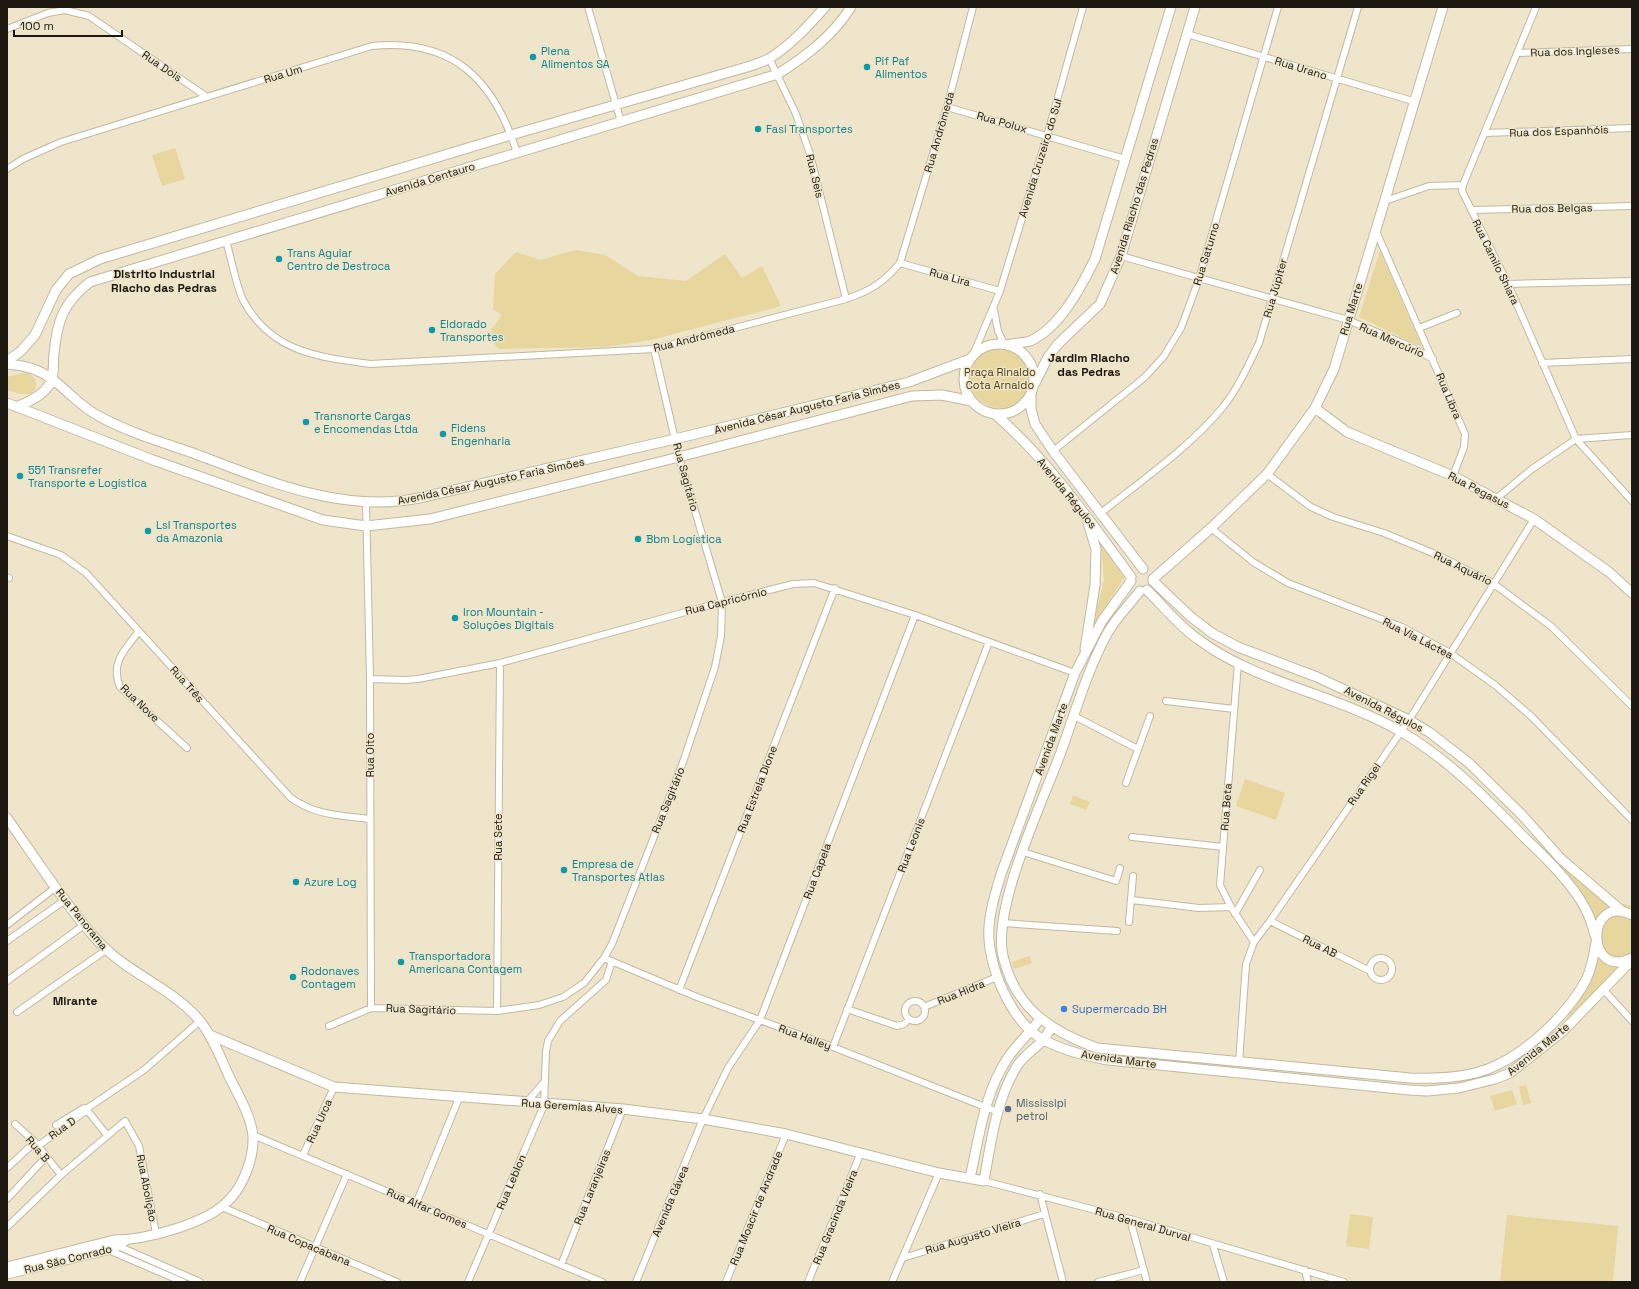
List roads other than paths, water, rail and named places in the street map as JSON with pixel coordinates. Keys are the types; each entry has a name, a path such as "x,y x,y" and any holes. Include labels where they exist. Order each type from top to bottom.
{"street":[{"path":"588,7 621,122"},
{"name":"Avenida Centauro","path":"7,362 21,351 35,335 56,290 69,274 82,266 147,244 511,135 747,67 769,58 798,36 825,7"},
{"name":"Avenida Centauro","path":"52,379 58,325 61,315 78,291 90,282 778,74 810,53 843,20 852,7"},
{"name":"Rua Andrômeda","path":"226,241 243,299 263,327 286,345 325,358 370,364 654,349 846,299 866,292 886,279 900,264 947,107 973,7"},
{"name":"Avenida Cruzeiro do Sul","path":"972,357 994,309 1000,291 1047,136 1083,7"},
{"name":"Avenida Riacho das Pedras","path":"1006,344 1029,341 1042,333 1054,322 1078,292 1095,259 1171,7"},
{"name":"Avenida Riacho das Pedras","path":"1035,383 1040,368 1055,348 1100,304 1121,256 1195,7"},
{"name":"Rua Saturno","path":"1053,451 1146,377 1164,356 1181,328 1199,279 1278,7"},
{"name":"Rua Júpiter","path":"1101,514 1196,437 1224,406 1245,371 1259,343 1358,7"},
{"name":"Rua Marte","path":"1149,575 1172,561 1211,528 1267,474 1315,408 1334,368 1444,7"},
{"path":"1385,201 1429,186 1463,185 1536,7"},
{"name":"Rua Dois","path":"7,28 48,13 65,10 89,16 207,96"},
{"name":"Rua Urano","path":"1186,34 1416,102"},
{"name":"Rua Um","path":"7,169 23,159 61,142 207,96 372,46 401,45 441,53 470,71 485,88 500,111 517,152"},
{"name":"Rua dos Ingleses","path":"1518,53 1632,49"},
{"name":"Rua Seis","path":"769,58 796,114 810,154 846,299"},
{"name":"Rua Polux","path":"947,107 1125,158"},
{"name":"Rua dos Espanhóis","path":"1485,133 1632,128"},
{"name":"Rua Camilo Shiara","path":"1463,185 1464,198 1508,284 1576,439 1632,501"},
{"name":"Rua dos Belgas","path":"1471,210 1632,206"},
{"name":"Rua Libra","path":"1376,230 1465,434 1464,447 1453,476"},
{"name":"Rua Mercúrio","path":"1121,256 1271,300 1348,320 1407,345 1433,358"},
{"name":"Rua Lira","path":"900,264 1000,291"},
{"path":"1508,284 1632,281"},
{"name":"Avenida Cruzeiro do Sul","path":"994,309 998,331 1006,344"},
{"path":"1419,328 1457,313"},
{"path":"993,344 1006,344 1025,355 1031,363 1035,383 1031,395 1025,404 1017,410 1007,414 996,414 982,410 971,401 966,392 964,381 965,369 972,357 982,348 993,344"},
{"name":"Rua Sagitário","path":"329,1026 371,1008 497,1011 539,1005 563,997 584,983 604,958 612,944 682,765 715,667 721,636 722,602 679,458 654,349"},
{"name":"Avenida César Augusto Faria Simões","path":"7,362 29,368 52,379 81,405 97,415 128,430 315,495 366,503 400,502 675,439 909,382 972,357"},
{"path":"1542,363 1632,359"},
{"path":"16,407 43,392 52,379"},
{"name":"Avenida César Augusto Faria Simões","path":"7,403 153,460 323,520 366,526 430,519 679,458 912,396 942,395 971,401"},
{"name":"Avenida Régulos","path":"1031,395 1031,409 1035,424 1053,451 1149,575 1196,621 1212,633 1238,647 1317,677 1409,720 1429,732 1469,763 1522,815 1561,859 1629,913"},
{"name":"Rua Pegasus","path":"1315,408 1347,432 1453,476 1534,519 1610,572 1632,593"},
{"name":"Avenida Régulos","path":"996,414 1029,447 1086,516 1131,579 1134,587 1143,590 1198,640 1238,663 1343,705 1401,732 1460,775 1532,844 1569,885 1585,907 1596,939"},
{"path":"1497,498 1532,469 1576,439 1632,436"},
{"name":"Rua Aquário","path":"1267,474 1312,507 1333,517 1384,533 1440,556 1494,584 1552,627 1632,706"},
{"name":"Rua Oito","path":"366,503 370,679 371,1008"},
{"path":"1084,656 1095,585 1096,549 1086,516"},
{"name":"Rua Rigel","path":"1239,1063 1246,964 1254,942 1409,720 1534,519"},
{"name":"Rua Via Láctea","path":"1211,528 1254,562 1288,583 1402,627 1450,653 1495,685 1532,717 1632,820"},
{"name":"Rua Três","path":"7,536 61,555 86,573 291,798 302,806 321,814 370,819"},
{"path":"1131,579 1135,571 1149,575"},
{"name":"Avenida Marte","path":"1149,575 1143,590 1107,633 1074,716 1009,891 1002,923 1003,955 1008,973 1020,997 1040,1019 1073,1039 1097,1048 1239,1063 1410,1078 1445,1078 1488,1069 1517,1054 1553,1023 1586,980 1592,962 1596,939"},
{"name":"Avenida Marte","path":"1131,579 1102,621 1075,673 1001,874 992,904 988,928 990,951 997,977 1007,998 1031,1031 1043,1040 1066,1051 1108,1060 1409,1090 1441,1090 1495,1079 1510,1073 1562,1032 1632,959"},
{"name":"Rua Capricórnio","path":"370,679 418,679 500,663 722,602 793,584 814,583 836,588 915,615 1075,673"},
{"name":"Rua Estrela Dione","path":"679,990 836,588"},
{"name":"Rua Capela","path":"703,1119 728,1068 760,1020 915,615"},
{"name":"Rua Nove","path":"139,631 117,663 116,676 120,687 188,748"},
{"name":"Rua Leonis","path":"833,1047 989,642"},
{"name":"Rua Sete","path":"497,1011 500,663"},
{"name":"Rua Beta","path":"1238,663 1220,885 1235,914 1254,942"},
{"path":"1166,702 1234,709"},
{"path":"1061,712 1074,716 1138,749"},
{"path":"1126,783 1150,716"},
{"name":"Rua Panorama","path":"7,818 65,900 106,950 170,994 189,1009 210,1035"},
{"path":"1132,837 1223,847"},
{"path":"1023,852 1116,881 1120,868"},
{"path":"1235,914 1260,870"},
{"path":"1129,922 1133,876"},
{"path":"7,925 56,887"},
{"path":"7,941 65,900"},
{"path":"1132,900 1199,908 1231,907"},
{"path":"1629,913 1612,913 1602,920 1596,939 1602,953 1612,960 1624,961 1632,959"},
{"name":"Rua AB","path":"1270,921 1370,971"},
{"path":"1002,923 1117,931"},
{"path":"7,981 84,925"},
{"path":"17,1012 106,950"},
{"name":"Rua Halley","path":"604,958 679,990 833,1047 998,1112"},
{"name":"Rua Leblon","path":"468,1282 544,1105 546,1051 554,1030 567,1015 598,989 606,980 612,961"},
{"path":"997,977 1008,973"},
{"name":"Rua Hidra","path":"924,1007 997,977"},
{"path":"1603,989 1632,1021"},
{"path":"917,1001 924,1007 925,1013 923,1018 914,1022 909,1019 905,1010 910,1002 917,1001"},
{"path":"847,1009 897,1026 904,1024 909,1019"},
{"path":"970,1178 986,1108 998,1075 1007,1058 1040,1019"},
{"path":"56,1125 83,1108 88,1109 144,1070 200,1021"},
{"path":"1553,1023 1562,1032"},
{"path":"984,1181 998,1112 1017,1066 1032,1048 1043,1040 1052,1027"},
{"name":"Rua Geremias Alves","path":"210,1035 334,1087 544,1105 623,1109 703,1119 786,1134 939,1173"},
{"name":"Rua São Conrado","path":"7,1274 126,1240 185,1226 222,1207 230,1199 244,1176 252,1152 253,1135 247,1114 210,1035"},
{"path":"1238,1073 1239,1063"},
{"path":"1409,1090 1410,1078"},
{"path":"526,1103 545,1081"},
{"name":"Rua Urca","path":"303,1155 334,1087"},
{"path":"416,1204 459,1098"},
{"path":"88,1109 107,1135"},
{"name":"Rua D","path":"36,1144 88,1109"},
{"name":"Rua Laranjeiras","path":"560,1265 623,1109"},
{"name":"Avenida Gávea","path":"636,1282 703,1119"},
{"name":"Rua Abolição","path":"7,1227 61,1175 125,1121 139,1146 156,1233"},
{"name":"Rua B","path":"15,1124 36,1144 61,1175"},
{"name":"Rua Moacir de Andrade","path":"726,1282 786,1134"},
{"name":"Rua Alfar Gomes","path":"253,1135 602,1282"},
{"path":"7,1168 36,1144"},
{"name":"Rua Gracinda Vieira","path":"808,1282 861,1152"},
{"path":"7,1199 46,1158"},
{"path":"892,1282 939,1173"},
{"name":"Rua General Durval","path":"939,1173 970,1178 1040,1194 1344,1282"},
{"path":"300,1282 314,1247 348,1174"},
{"path":"1040,1194 1063,1282"},
{"name":"Rua Copacabana","path":"222,1207 397,1282"},
{"name":"Rua Augusto Vieira","path":"903,1258 1044,1214"},
{"path":"1130,1219 1147,1282"},
{"path":"116,1243 148,1260 200,1282"},
{"path":"1213,1245 1224,1282"},
{"path":"105,1246 145,1266 183,1282"},
{"name":"Rua São Conrado","path":"7,1267 105,1246"},
{"path":"145,1266 148,1260"},
{"path":"1098,1282 1144,1270"},
{"path":"1305,1270 1308,1282"}],"place":[{"name":"Plena Alimentos SA","path":"533,57"},
{"name":"Pif Paf Alimentos","path":"867,67"},
{"name":"Fasi Transportes","path":"758,129"},
{"name":"Trans Aguiar Centro de Destroca","path":"279,259"},
{"name":"Eldorado Transportes","path":"432,330"},
{"name":"Transnorte Cargas e Encomendas Ltda","path":"306,422"},
{"name":"Fidens Engenharia","path":"443,434"},
{"name":"551 Transrefer Transporte e Logística","path":"20,476"},
{"name":"Lsl Transportes da Amazonia","path":"148,531"},
{"name":"Bbm Logística","path":"638,539"},
{"name":"Iron Mountain - Soluções Digitais","path":"455,618"},
{"name":"Empresa de Transportes Atlas","path":"564,870"},
{"name":"Azure Log","path":"296,882"},
{"name":"Transportadora Americana Contagem","path":"401,962"},
{"name":"Rodonaves Contagem","path":"293,977"},
{"name":"Supermercado BH","path":"1064,1009"},
{"name":"Mississipi petrol","path":"1008,1109"}],"district":[{"name":"Distrito Industrial Riacho das Pedras","path":"164,281"},
{"name":"Jardim Riacho das Pedras","path":"1089,365"},
{"name":"Mirante","path":"75,1001"}],"park label":[{"name":"Praça Rinaldo Cota Arnaldo","path":"1000,378"}]}
